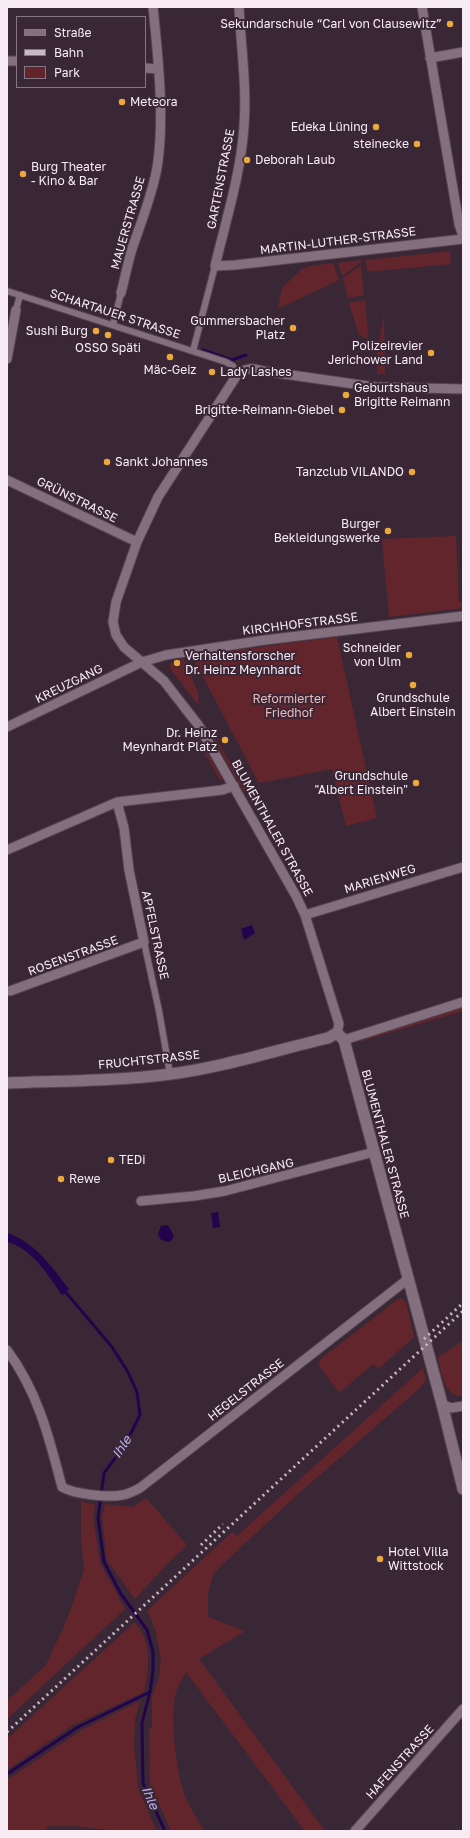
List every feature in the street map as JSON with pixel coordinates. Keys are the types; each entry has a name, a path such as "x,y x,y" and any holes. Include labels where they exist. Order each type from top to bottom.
{"street":[{"name":"MAUERSTRASSE","path":"113,325 133,246 145,217 157,168 160,116 153,7"},
{"name":"GARTENSTRASSE","path":"193,352 238,169 244,125 244,92 239,7"},
{"path":"422,7 459,224 463,237"},
{"path":"430,58 463,52"},
{"path":"146,68 158,69"},
{"name":"MARTIN-LUTHER-STRASSE","path":"215,266 235,265 463,237"},
{"name":"SCHARTAUER STRASSE","path":"7,291 233,366 235,373"},
{"path":"7,359 20,295"},
{"path":"235,373 244,369 252,368 263,371 375,387 463,389"},
{"name":"BLUMENTHALER STRASSE","path":"235,373 162,491 137,542 116,602 113,622 116,635 120,641 132,654 164,682 192,715 286,876 305,915 339,1024 340,1036 374,1152 442,1404 463,1489"},
{"name":"GRÜNSTRASSE","path":"7,480 137,542"},
{"name":"KIRCHHOFSTRASSE","path":"142,662 188,650 463,616"},
{"name":"KREUZGANG","path":"7,727 142,662"},
{"path":"7,850 117,802 222,790 234,786"},
{"name":"APFELSTRASSE","path":"117,802 124,828 129,870 159,1011 170,1074"},
{"name":"MARIENWEG","path":"305,915 463,867"},
{"name":"ROSENSTRASSE","path":"10,991 144,942"},
{"path":"340,1036 463,1002"},
{"name":"FRUCHTSTRASSE","path":"7,1083 110,1079 170,1074 231,1062 340,1036"},
{"name":"BLEICHGANG","path":"141,1201 225,1191 374,1152"},
{"name":"HEGELSTRASSE","path":"7,1350 24,1375 39,1406 62,1487 66,1490 89,1494 121,1496 140,1488 408,1279"},
{"path":"442,1404 451,1408 463,1406"},
{"name":"HAFENSTRASSE","path":"354,1831 463,1709"}],"green space":[{"path":"450,251 451,264 367,272 366,260"},
{"path":"361,260 361,262 342,276 338,263"},
{"path":"333,263 339,280 278,309 282,288 302,269 310,266"},
{"path":"361,265 364,295 348,298 343,278"},
{"path":"365,300 368,335 367,339 359,335 349,303"},
{"path":"384,315 385,374 377,374 378,359 375,364"},
{"path":"456,536 459,602 463,602 463,608 389,617 382,539"},
{"name":"Reformierter Friedhof","path":"337,637 377,818 346,826 332,769 259,783 192,656"},
{"path":"184,659 198,693 199,706 170,668 170,664 173,661"},
{"path":"208,726 247,790 244,792 207,727"},
{"path":"195,732 221,776 221,782 193,733"},
{"path":"463,1007 463,1011 362,1041 359,1040"},
{"path":"401,1298 406,1302 414,1337 378,1369 373,1364 339,1393 318,1364 322,1358"},
{"path":"463,1341 463,1396 452,1393 444,1382 438,1357"},
{"path":"423,1368 426,1380 420,1388 298,1494 225,1562 213,1574 208,1594 208,1617 245,1631 199,1659 325,1831 305,1831 186,1672 177,1689 174,1702 174,1742 178,1770 184,1793 204,1831 171,1831 150,1783 149,1728 152,1728 152,1696 159,1679 161,1660 155,1628 147,1611 232,1532 237,1536"},
{"path":"146,1498 187,1545 168,1563 135,1599 107,1560 102,1517 105,1504 133,1507"},
{"path":"81,1500 86,1503 95,1504 93,1516 100,1563 125,1609 7,1719 7,1701 46,1665 66,1622 84,1570 81,1537"},
{"path":"135,1622 141,1630 147,1647 148,1673 144,1692 73,1725 7,1770 7,1739"},
{"path":"140,1701 135,1719 134,1745 138,1787 156,1830 117,1831 74,1826 49,1826 44,1831 7,1831 7,1780 82,1730"}],"shaded area":[{"path":"252,925 255,933 244,940 241,929"},
{"path":"218,1212 220,1227 213,1228 211,1213"},
{"path":"167,1225 174,1237 171,1241 167,1242 160,1239 158,1234 161,1226"},
{"path":"7,1233 26,1242 42,1256 69,1289 62,1295 39,1263 32,1256 16,1245 7,1242"}],"waterway":[{"path":"203,350 232,360 246,355"},
{"name":"Ihle","path":"7,1774 78,1727 150,1692 153,1671 153,1652 147,1630 121,1594 104,1562 98,1518 104,1473 125,1445 140,1415 137,1392 128,1372 112,1347 63,1289"},
{"name":"Ihle","path":"150,1692 142,1723 143,1783 165,1831"}],"railway":[{"path":"424,1339 463,1303"},
{"path":"7,1732 463,1311"},
{"path":"201,1545 223,1524"}],"place":[{"name":"Sekundarschule “Carl von Clausewitz”","path":"450,24"},
{"name":"Meteora","path":"122,102"},
{"name":"Edeka Lüning","path":"376,127"},
{"name":"steinecke","path":"417,144"},
{"name":"Deborah Laub","path":"247,160"},
{"name":"Burg Theater - Kino & Bar","path":"23,174"},
{"name":"Gummersbacher Platz","path":"293,328"},
{"name":"Sushi Burg","path":"96,331"},
{"name":"OSSO Späti","path":"108,335"},
{"name":"Polizeirevier Jerichower Land","path":"431,353"},
{"name":"Mäc-Geiz","path":"170,357"},
{"name":"Lady Lashes","path":"212,372"},
{"name":"Geburtshaus Brigitte Reimann","path":"346,395"},
{"name":"Brigitte-Reimann-Giebel","path":"342,410"},
{"name":"Sankt Johannes","path":"107,462"},
{"name":"Tanzclub VILANDO","path":"412,472"},
{"name":"Burger Bekleidungswerke","path":"388,531"},
{"name":"Schneider von Ulm","path":"409,655"},
{"name":"Verhaltensforscher Dr. Heinz Meynhardt","path":"177,663"},
{"name":"Grundschule Albert Einstein","path":"413,685"},
{"name":"Dr. Heinz Meynhardt Platz","path":"225,740"},
{"name":"Grundschule \"Albert Einstein\"","path":"416,783"},
{"name":"TEDi","path":"111,1160"},
{"name":"Rewe","path":"61,1179"},
{"name":"Hotel Villa Wittstock","path":"380,1559"}]}
